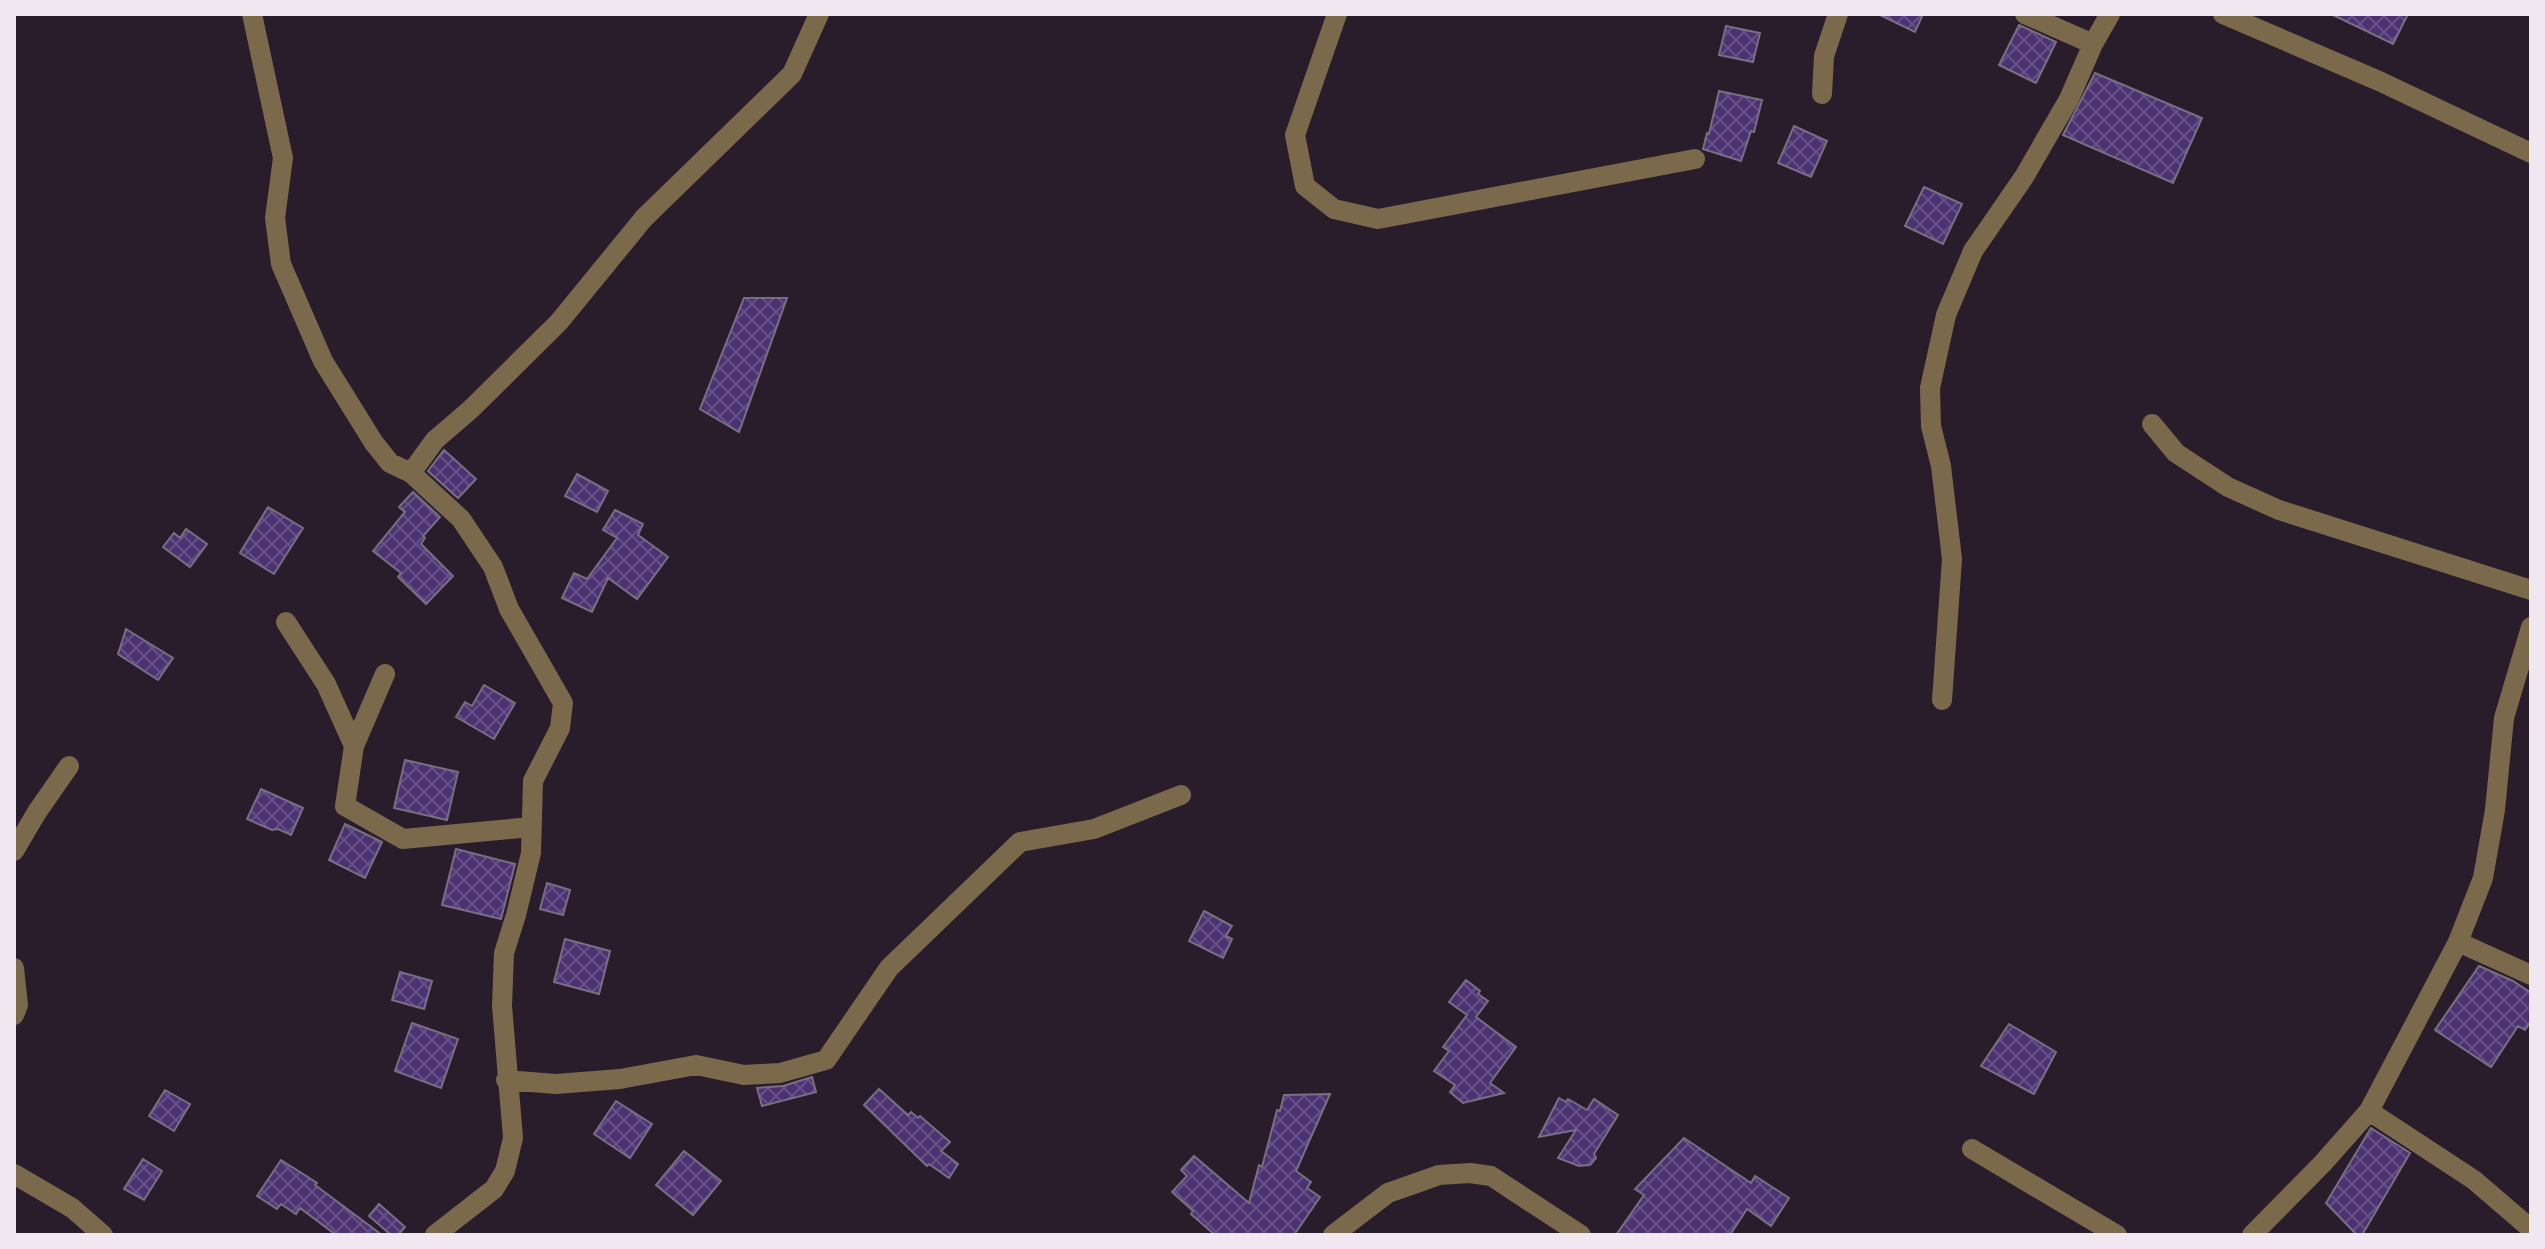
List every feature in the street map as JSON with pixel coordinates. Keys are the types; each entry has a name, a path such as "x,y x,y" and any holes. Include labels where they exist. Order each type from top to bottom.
{"street":[{"path":"252,14 283,158 275,218 281,264 323,361 390,463 411,473 461,519 493,567 509,609 563,703 560,728 533,781 531,853 504,953 502,1006 513,1138 505,1171 494,1189 435,1235"},
{"path":"411,473 435,440 559,322 644,218 792,74 819,14"},
{"path":"1337,14 1295,135 1305,186 1334,209 1378,219 1695,159"},
{"path":"1822,94 1824,56 1838,14"},
{"path":"2025,14 2093,44"},
{"path":"1942,700 1952,559 1941,466 1931,426 1930,388 1946,315 1973,251 2024,177 2069,99 2110,14"},
{"path":"2223,14 2379,81 2531,153"},
{"path":"2152,424 2176,453 2228,487 2279,510 2531,590"},
{"path":"286,622 326,684 354,746"},
{"path":"2252,1235 2369,1111 2458,942 2483,878 2495,810 2504,718 2525,666 2531,627"},
{"path":"385,674 354,746 345,806 403,839 531,827"},
{"path":"14,851 69,766"},
{"path":"506,1080 556,1084 620,1079 696,1065 744,1075 780,1073 826,1060 889,968 1020,842 1094,829 1181,795"},
{"path":"2458,942 2531,975"},
{"path":"14,968 18,1005 14,1015"},
{"path":"2369,1111 2474,1180 2531,1229"},
{"path":"1972,1149 2117,1235"},
{"path":"1333,1235 1388,1193 1439,1175 1470,1173 1491,1176 1581,1235"},
{"path":"15,1176 72,1208 103,1235"}],"building":[{"path":"1878,14 1923,14 1915,32"},
{"path":"2331,14 2408,14 2393,44"},
{"path":"2019,25 2056,42 2036,83 1999,65"},
{"path":"1726,26 1760,33 1753,62 1719,55"},
{"path":"2095,73 2202,118 2173,183 2063,135"},
{"path":"1719,91 1762,100 1754,132 1751,131 1741,161 1703,149"},
{"path":"1794,126 1827,141 1811,177 1778,163"},
{"path":"1924,187 1962,204 1943,244 1905,226"},
{"path":"744,298 787,298 739,432 700,409"},
{"path":"444,450 476,479 458,498 428,471"},
{"path":"577,474 608,491 597,512 565,496"},
{"path":"413,492 440,517 423,536 425,538 421,544 453,576 426,604 398,577 401,573 373,551 405,512 399,507"},
{"path":"268,507 303,528 274,574 240,553"},
{"path":"615,510 643,524 638,535 668,557 637,599 608,578 592,612 562,598 574,573 587,579 617,538 603,530"},
{"path":"186,529 207,544 190,567 163,547 174,533 180,538"},
{"path":"126,629 173,658 158,680 118,654"},
{"path":"484,685 515,703 494,739 456,717 465,702 472,706"},
{"path":"405,760 458,772 447,820 394,808"},
{"path":"261,789 303,808 291,835 247,819"},
{"path":"345,824 382,842 365,878 329,860"},
{"path":"456,849 515,864 501,919 442,905"},
{"path":"547,883 570,890 563,915 540,909"},
{"path":"1204,911 1232,926 1226,936 1232,939 1223,958 1189,941"},
{"path":"565,939 610,951 599,994 554,982"},
{"path":"2479,966 2531,993 2531,1021 2525,1030 2518,1026 2491,1067 2435,1030"},
{"path":"400,972 432,981 424,1009 392,1000"},
{"path":"1466,980 1488,1001 1476,1017 1516,1047 1490,1083 1504,1093 1463,1103 1450,1092 1455,1085 1434,1071 1449,1051 1443,1047 1467,1015 1449,1002"},
{"path":"412,1023 458,1039 441,1088 395,1071"},
{"path":"2009,1024 2056,1052 2034,1094 1981,1066"},
{"path":"812,1077 816,1092 762,1106 757,1088 783,1086"},
{"path":"879,1089 908,1115 911,1112 918,1118 920,1116 950,1142 941,1151 958,1164 949,1178 929,1164 927,1166 864,1105"},
{"path":"165,1090 190,1104 174,1131 149,1116"},
{"path":"1330,1094 1296,1171 1311,1182 1307,1188 1320,1197 1294,1235 1215,1235 1172,1192 1187,1176 1181,1170 1194,1156 1249,1203 1284,1095"},
{"path":"1559,1098 1566,1102 1568,1099 1587,1110 1594,1099 1618,1115 1590,1165 1579,1166 1558,1158 1576,1130 1539,1137"},
{"path":"616,1101 652,1124 630,1158 594,1134"},
{"path":"2371,1128 2410,1153 2362,1235 2357,1235 2326,1203"},
{"path":"1684,1138 1751,1183 1755,1176 1789,1198 1771,1226 1747,1209 1730,1235 1616,1235 1644,1195 1635,1189"},
{"path":"684,1151 721,1181 693,1215 656,1185"},
{"path":"143,1159 162,1171 144,1200 124,1189"},
{"path":"281,1160 317,1183 315,1185 382,1235 336,1235 300,1208 296,1214 281,1204 277,1209 257,1196"},
{"path":"379,1204 405,1227 398,1235 391,1235 369,1216"}]}
